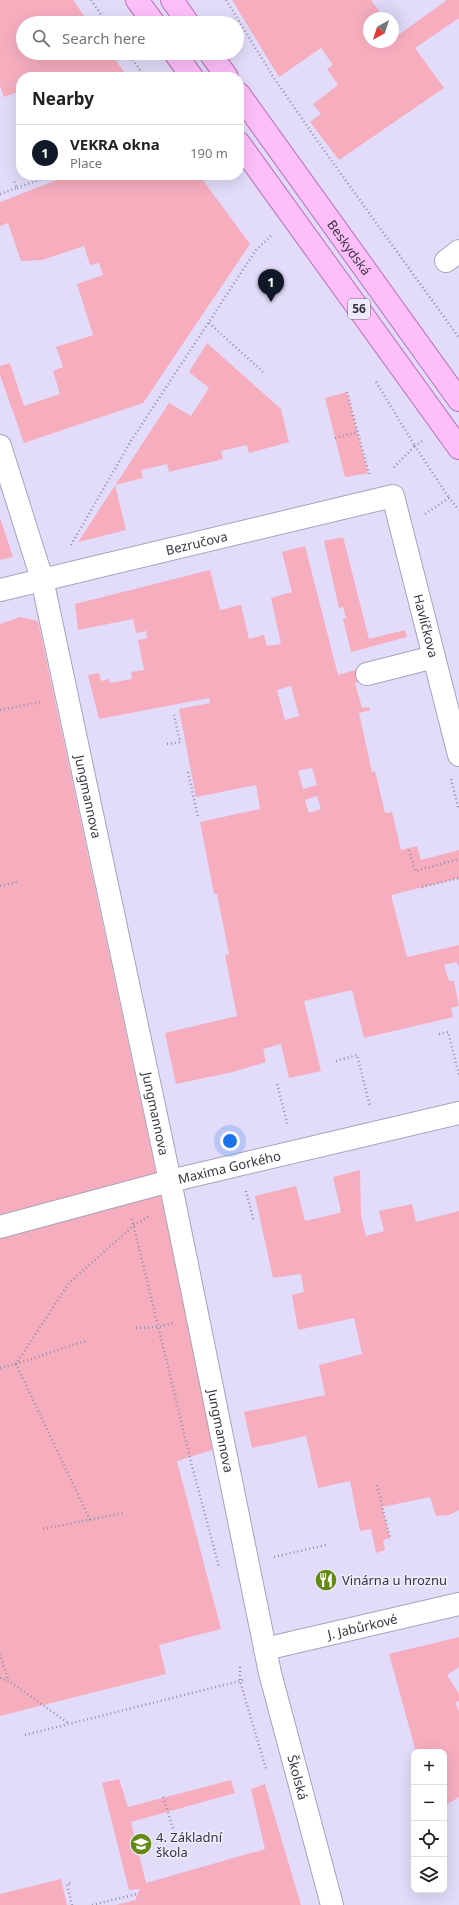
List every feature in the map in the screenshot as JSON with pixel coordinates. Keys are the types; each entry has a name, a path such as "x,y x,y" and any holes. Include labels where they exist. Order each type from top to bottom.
{"main road":[{"path":"137,0 149,16"},
{"path":"172,0 183,16"},
{"path":"180,60 188,72"},
{"path":"215,60 223,72"},
{"name":"Beskydská","path":"244,101 459,400"},
{"name":"56","path":"244,150 459,448"}],"street":[{"name":"Jungmannova","path":"0,446 42,580 170,1181 265,1649"},
{"name":"Bezručova","path":"0,590 393,496"},
{"name":"Havlíčkova","path":"393,496 459,755"},
{"path":"368,674 434,657"},
{"name":"Maxima Gorkého","path":"0,1227 170,1181 459,1112"},
{"name":"J. Jabůrkové","path":"265,1649 459,1604"},
{"name":"Školská","path":"265,1649 270,1673 332,1905"}],"path":[{"path":"91,0 102,16"},
{"path":"226,0 236,16"},
{"path":"244,29 274,78 312,133 459,338"},
{"path":"133,60 141,72"},
{"path":"12,179 17,188"},
{"path":"0,194 39,180"},
{"path":"34,552 53,547 61,551 68,550 130,441 256,250 276,231"},
{"path":"208,323 263,372"},
{"path":"374,379 449,498"},
{"path":"347,392 370,479"},
{"path":"335,438 358,432"},
{"path":"390,470 396,466 415,446"},
{"path":"0,710 67,696"},
{"path":"166,744 180,742 174,715"},
{"path":"188,772 198,816"},
{"path":"450,775 459,810"},
{"path":"410,850 415,871 459,859"},
{"path":"422,887 459,878"},
{"path":"0,886 18,882"},
{"path":"439,1034 448,1032 459,1076"},
{"path":"336,1061 357,1056 371,1110"},
{"path":"278,1084 289,1130"},
{"path":"239,1192 253,1188"},
{"path":"246,1190 254,1222"},
{"path":"128,1192 133,1226 220,1571"},
{"path":"16,1364 69,1283 133,1226 157,1210 175,1207"},
{"path":"136,1328 158,1327 197,1317"},
{"path":"0,1368 85,1341"},
{"path":"16,1364 90,1520"},
{"path":"376,1485 390,1538"},
{"path":"43,1529 124,1513"},
{"path":"268,1558 326,1545"},
{"path":"0,1654 9,1681"},
{"path":"240,1659 240,1681"},
{"path":"25,1735 270,1673"},
{"path":"0,1678 9,1681 69,1724"},
{"path":"163,1797 176,1841"},
{"path":"70,1883 66,1884 72,1905"},
{"path":"92,1905 137,1894"}],"shaded area":[{"path":"0,0 73,0 84,16 16,16 16,60 115,60 124,72 16,72 16,93 4,97 0,86"},
{"path":"232,0 371,0 380,12 363,12 363,48 399,48 399,35 447,0 459,0 459,18 415,48 444,88 339,160 310,122 321,114 313,104 338,85 327,69 333,65 321,48 279,77 244,20 244,16 242,16"},
{"path":"57,180 203,180 250,244 143,403 24,443 0,375 0,366 10,363 24,406 60,394 53,371 63,367 56,347 93,335 77,284 103,275 99,263 90,265 84,246 42,260 21,261 8,223 0,226 0,202"},
{"path":"207,343 281,409 289,442 249,453 247,445 221,451 223,459 169,472 167,464 141,470 143,478 115,485 169,403 191,416 209,388 189,372"},
{"path":"347,392 368,473 345,477 325,398"},
{"path":"115,485 126,530 78,542"},
{"path":"0,518 13,557 0,560"},
{"path":"343,537 369,639 405,630 407,637 351,652 343,619 346,618 343,607 339,608 324,541"},
{"path":"305,546 338,675 362,668 365,680 355,683 362,708 369,707 370,710 359,713 372,772 375,771 385,813 392,812 401,850 417,846 421,860 459,850 459,878 391,895 407,957 459,945 459,967 456,962 444,965 449,981 454,981 459,1006 451,1008 453,1017 364,1038 352,990 304,1001 321,1071 289,1078 281,1044 263,1049 266,1062 233,1072 176,1084 165,1033 237,1016 225,955 229,954 217,894 214,894 200,822 260,809 256,785 196,797 179,709 210,703 209,698 99,719 88,675 99,673 101,681 109,679 110,683 132,679 131,672 144,670 138,640 147,638 146,631 136,633 133,619 78,630 75,604 210,570 220,610 241,605 249,639 264,635 267,646 281,644 271,598 292,592 282,552","holes":["291,686 299,716 285,720 277,690","312,768 317,785 303,789 298,771","317,796 321,809 309,813 305,800"]},
{"path":"20,617 38,621 215,1449 177,1461 221,1629 159,1645 166,1674 0,1716 0,624"},
{"path":"360,1170 361,1216 366,1236 384,1231 379,1211 412,1204 416,1222 459,1211 459,1510 449,1515 436,1516 430,1497 382,1507 390,1538 383,1540 385,1550 376,1553 371,1529 360,1531 350,1481 318,1488 306,1436 252,1448 244,1412 325,1395 319,1365 362,1354 354,1318 298,1330 292,1295 304,1292 301,1274 273,1278 255,1196 296,1186 305,1221 339,1213 341,1212 333,1177"},
{"path":"459,1637 459,1667 447,1675 459,1694 459,1701 455,1703 459,1711 459,1797 447,1804 447,1749 415,1749 389,1654"},
{"path":"119,1779 128,1807 231,1780 235,1793 131,1822 146,1883 265,1849 251,1789 265,1784 301,1905 116,1905 136,1900 140,1889 129,1890 102,1783"},
{"path":"61,1879 67,1905 0,1905 0,1894"}],"place":[{"name":"VEKRA okna","path":"271,302"},
{"name":"Vinárna u hroznu","path":"326,1580"},
{"name":"4. Základní škola","path":"141,1844"}]}
